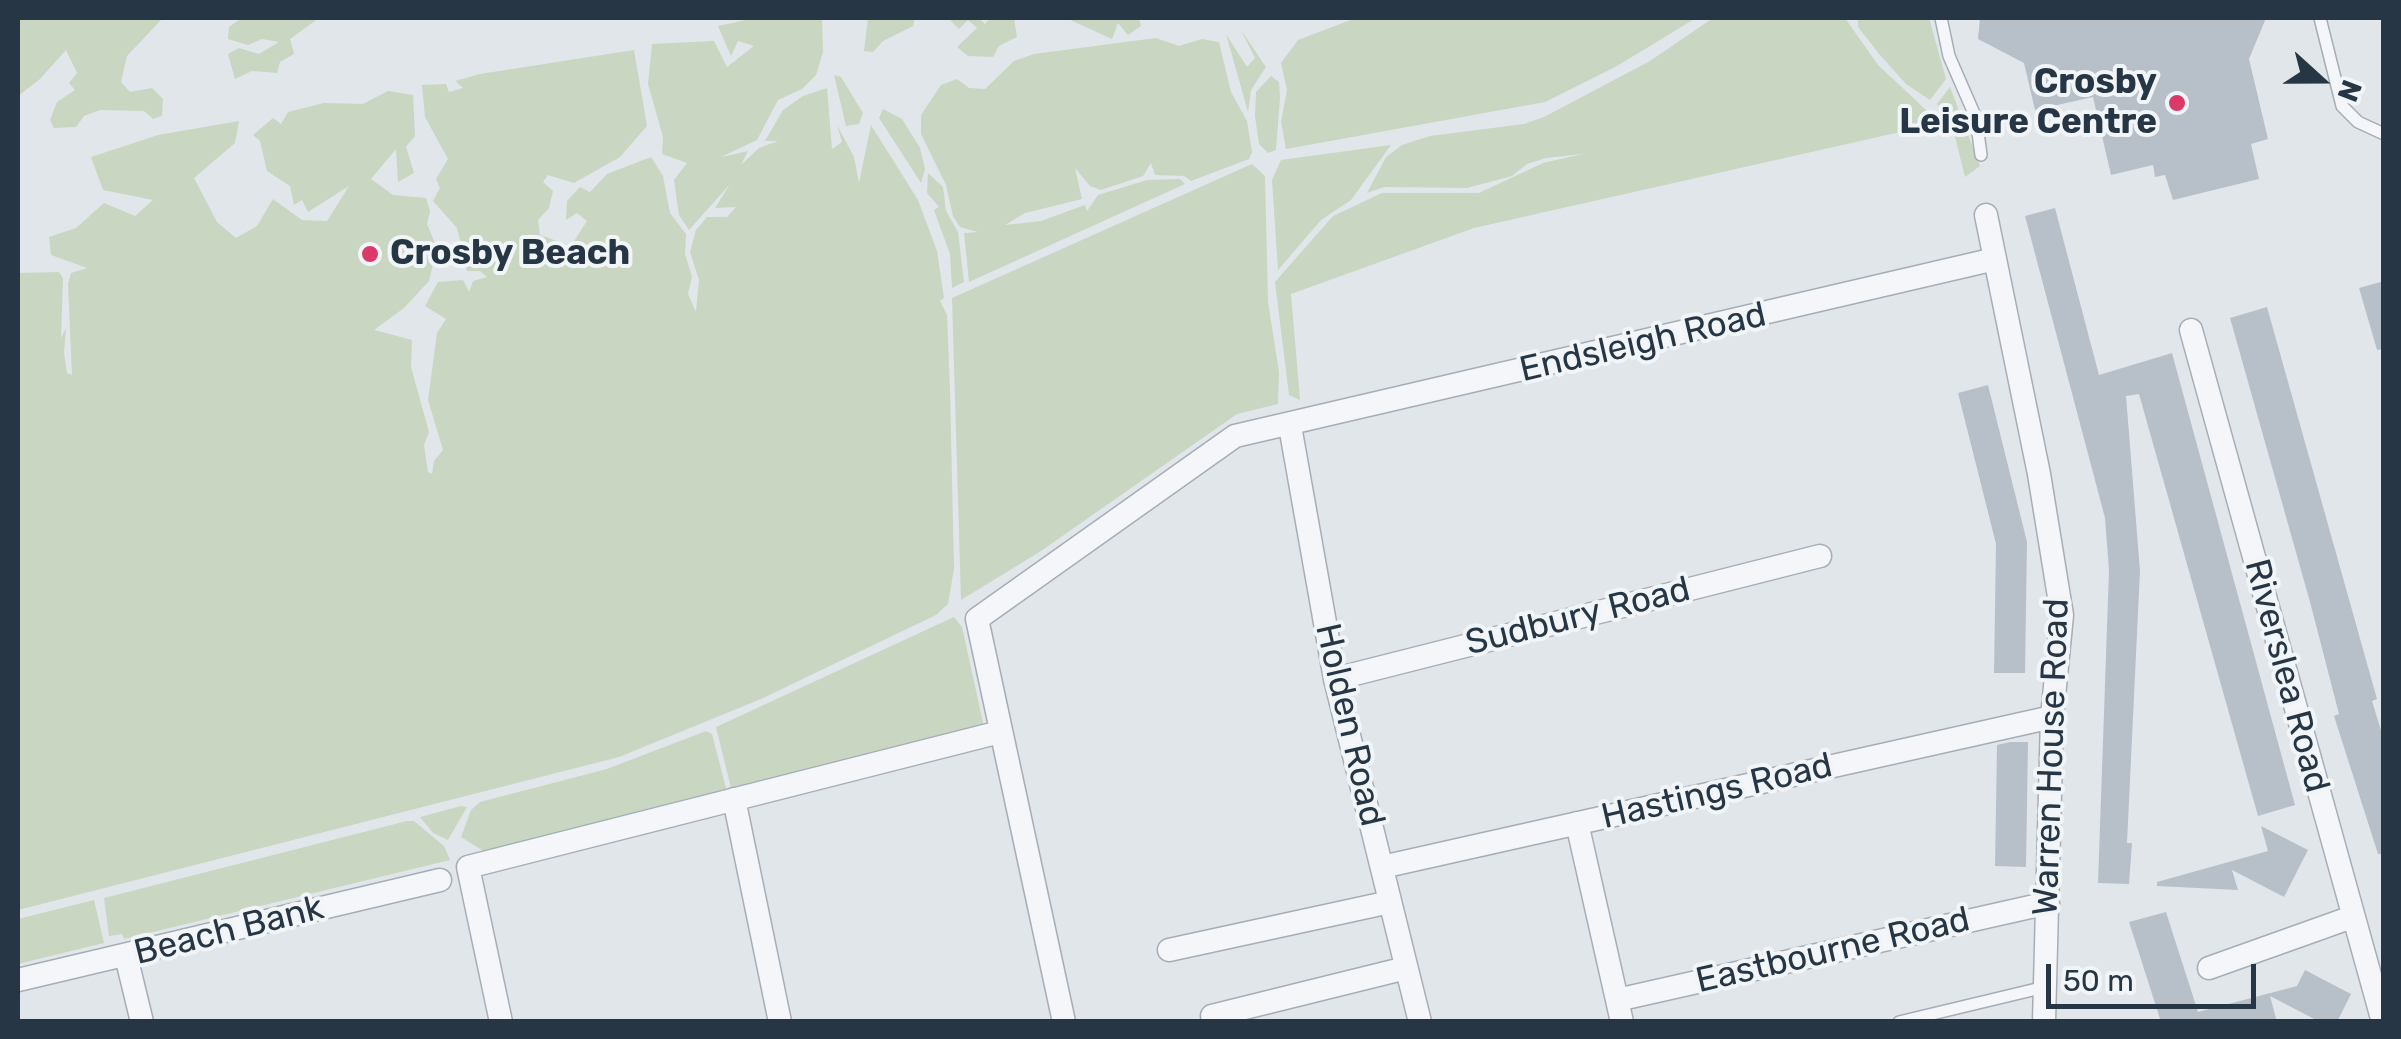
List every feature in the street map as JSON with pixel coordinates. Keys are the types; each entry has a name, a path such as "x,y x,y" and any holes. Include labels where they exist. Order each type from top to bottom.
{"street":[{"name":"Warren House Road","path":"1986,216 2039,474 2062,615 2052,718 2044,1022"},
{"name":"Endsleigh Road","path":"1000,732 977,618 1235,436 1994,259"},
{"name":"Riverslea Road","path":"2191,330 2383,1022"},
{"name":"Holden Road","path":"1290,426 1336,679 1420,1022"},
{"name":"Sudbury Road","path":"1336,679 1820,556"},
{"name":"Hastings Road","path":"1382,868 2052,718"},
{"path":"500,1022 468,867 1000,732 1064,1022"},
{"path":"734,799 780,1022"},
{"path":"1577,824 1620,1011"},
{"name":"Beach Bank","path":"18,980 440,880"},
{"path":"1169,950 1390,902"},
{"name":"Eastbourne Road","path":"1620,1011 2048,903"},
{"path":"2208,968 2352,917"},
{"path":"126,956 142,1022"},
{"path":"1212,1016 1406,968"}],"lane":[{"path":"1941,18 1949,56 1976,118 1981,155"},
{"path":"2320,18 2342,106 2358,122 2384,134"},
{"path":"1899,1022 2045,987"}],"green space":[{"path":"18,18 163,18 127,56 121,82 130,92 152,88 163,99 162,116 153,119 144,111 100,110 84,116 76,127 54,128 50,120 57,102 75,90 69,83 77,73 66,50 18,96"},
{"path":"242,18 319,18 290,39 294,54 280,62 277,73 252,71 235,79 228,54 239,48 259,54 279,42 262,39 248,45 228,39 229,27"},
{"path":"755,18 822,18 823,52 816,75 802,89 778,100 757,140 721,157 748,151 741,165 759,148 778,141 765,141 783,110 803,96 827,88 832,149 842,142 837,125 854,157 859,183 871,125 918,200 937,251 944,298 940,301 947,315 950,390 954,569 948,604 936,615 761,699 619,757 18,910 18,273 59,272 63,278 61,338 66,328 64,353 67,373 72,375 68,284 71,273 87,268 51,255 49,237 76,228 104,203 135,216 153,200 103,190 91,157 158,135 239,121 235,143 194,178 217,222 236,238 257,226 273,199 302,220 327,221 349,186 308,212 302,200 294,205 290,186 267,171 260,141 253,135 273,118 281,124 288,112 324,103 363,104 388,91 413,95 415,136 406,147 414,173 398,182 396,149 371,179 393,195 426,198 430,211 427,224 437,248 429,281 404,308 374,330 412,340 411,367 429,432 424,445 428,472 432,474 434,461 443,450 428,400 437,333 446,319 425,306 438,282 463,280 469,292 473,281 487,277 480,271 467,271 457,228 433,201 440,188 436,179 448,159 425,117 422,85 446,84 449,92 463,88 455,81 480,74 634,50 647,126 620,157 574,183 548,175 543,182 553,191 549,208 538,220 540,235 571,246 587,221 577,213 566,220 567,201 580,187 590,192 607,174 651,157 663,176 670,213 686,234 685,254 692,277 688,294 696,312 699,280 690,252 696,230 707,217 727,217 736,207 715,208 730,184 689,230 679,215 674,180 687,163 662,154 663,137 648,84 652,44 714,41 727,67 754,46 738,41 731,56 718,26"},
{"path":"868,18 915,18 913,26 883,41 873,52 864,51"},
{"path":"948,18 979,18 985,24 990,18 1014,18 1017,37 999,46 993,57 968,56 957,47 977,28 968,20 959,29"},
{"path":"1066,18 1139,18 1141,26 1128,35 1118,23 1112,39"},
{"path":"1356,18 1696,18 1617,66 1545,102 1286,149 1281,122 1287,90 1281,63 1298,40"},
{"path":"1713,18 1845,18 1878,65 1940,123 1474,228 1291,294 1300,400 1289,395 1275,282 1333,216 1382,193 1479,193 1543,163 1583,154 1546,158 1527,164 1512,176 1467,188 1384,187 1367,193 1386,157 1402,145 1430,136 1524,124 1544,117 1650,61"},
{"path":"1858,18 1929,18 1946,79 1930,100 1906,84 1880,55 1858,27"},
{"path":"1241,30 1266,67 1251,90 1248,112 1226,34 1247,67 1255,58"},
{"path":"1156,38 1179,46 1202,39 1219,42 1231,92 1247,121 1252,152 1249,159 1191,181 1184,176 1155,175 1151,163 1143,176 1101,190 1090,186 1075,168 1082,199 1025,213 1005,225 1041,221 1085,205 1087,211 1098,195 1147,180 1180,179 1185,184 969,282 964,233 978,232 960,227 953,216 946,185 921,134 921,115 941,85 957,79 969,88 985,89 1014,61 1034,54"},
{"path":"834,75 841,77 863,113 859,124 846,126"},
{"path":"1271,76 1279,82 1280,98 1276,150 1268,153 1259,144 1255,116 1256,92"},
{"path":"1950,87 1980,166 1965,177 1951,121 1937,104"},
{"path":"883,109 902,119 920,148 925,169 921,183 879,118"},
{"path":"1391,145 1351,200 1321,220 1278,270 1272,180 1281,160"},
{"path":"1252,164 1265,176 1268,302 1279,372 1278,404 1237,414 1041,551 961,600 952,298"},
{"path":"928,173 943,187 946,211 958,232 964,282 952,288 950,254 934,210 939,207 927,193"},
{"path":"954,617 962,627 984,727 731,788 716,727"},
{"path":"706,731 712,734 727,792 485,852 461,837 471,810 480,802 607,769"},
{"path":"467,807 448,840 433,833 420,817"},
{"path":"414,821 444,846 450,860 124,939 122,934 109,936 104,898"},
{"path":"94,900 104,943 18,964 18,919"}],"building":[{"name":"Crosby Leisure Centre","path":"1980,18 2266,18 2249,59 2268,139 2251,144 2259,179 2173,200 2165,175 2155,177 2153,165 2111,175 2093,97 2035,110 2024,63 1978,39"},
{"path":"2055,208 2099,375 2172,353 2295,805 2258,816 2139,394 2126,396 2140,571 2127,843 2132,843 2129,884 2098,883 2109,570 2105,518 2025,216"},
{"path":"2384,281 2384,349 2377,350 2359,288"},
{"path":"2267,307 2377,699 2372,701 2384,740 2384,854 2378,854 2334,716 2339,714 2310,602 2230,318"},
{"path":"1988,385 2027,542 2025,673 1994,673 1996,544 1958,393"},
{"path":"2028,742 2026,867 1995,866 1997,745"},
{"path":"2261,826 2308,850 2284,897 2232,870 2238,890 2157,886 2157,882 2268,851"},
{"path":"2166,912 2198,1012 2297,986 2305,970 2351,994 2337,1022 2320,1022 2270,996 2277,1022 2161,1022 2129,922"}],"place":[{"name":"Crosby Leisure Centre","path":"2177,103"},
{"name":"Crosby Beach","path":"370,254"}]}
